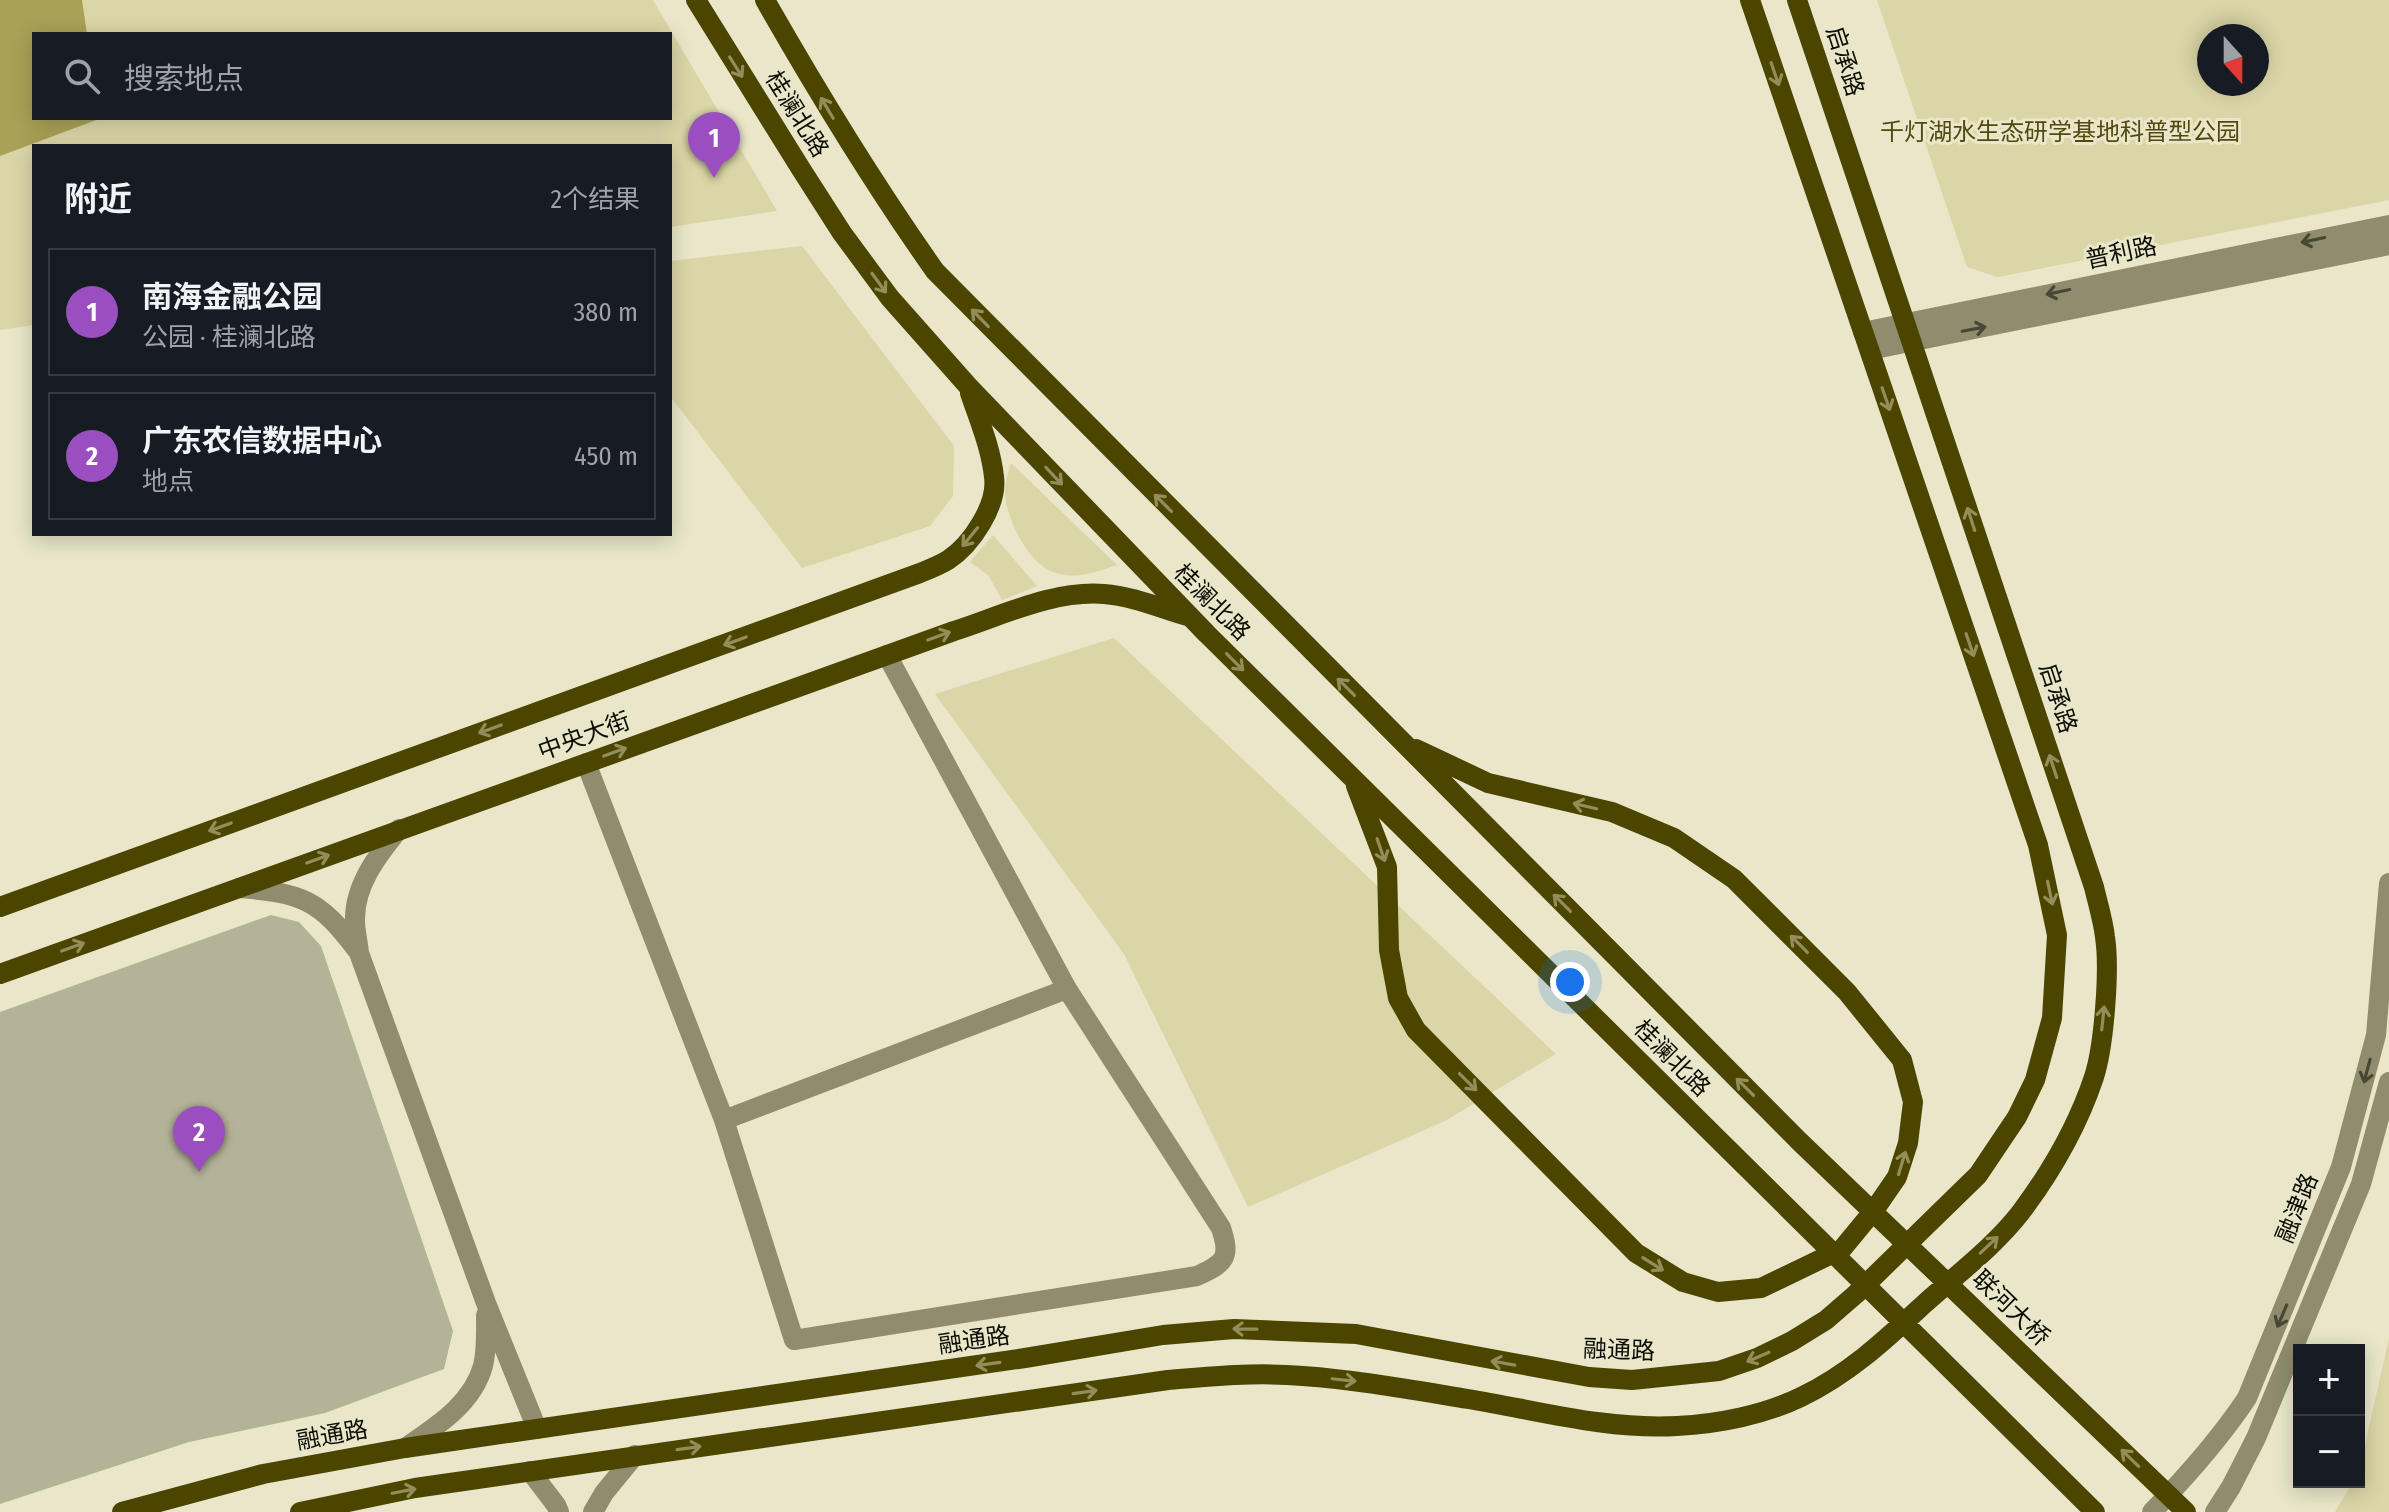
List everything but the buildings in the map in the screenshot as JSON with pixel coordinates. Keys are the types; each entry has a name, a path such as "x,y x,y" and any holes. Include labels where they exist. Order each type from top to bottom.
{"main road":[{"name":"桂澜北路","path":"696,0 842,233 890,298 968,386 1352,778 2095,1512"},
{"name":"桂澜北路","path":"765,0 830,114 935,271 1800,1142"},
{"path":"1750,0 1866,341"},
{"name":"启承路","path":"635,1455 1168,1380 1236,1375 1300,1375 1359,1381 1590,1421 1676,1426 1721,1421 1761,1412 1799,1398 1837,1378 1870,1354 1997,1238 2020,1213 2064,1146 2095,1073 2107,980 2106,939 2094,887 1797,0"},
{"name":"融通路","path":"122,1512 263,1474 405,1448 1025,1358 1163,1335 1234,1329 1356,1334 1589,1377 1632,1380 1719,1371 1757,1358 1826,1320 1978,1175 2017,1117 2035,1080 2052,1018 2057,935 2038,845 1866,341"},
{"name":"中央大街","path":"0,907 920,573 950,559 974,536 989,507 995,480 989,449 968,386"},
{"name":"中央大街","path":"0,974 399,829 1037,604 1076,594 1106,594 1191,617"},
{"path":"1352,778 1387,867 1389,950 1398,998 1416,1030 1636,1253 1683,1282 1718,1292 1761,1288 1802,1271 1842,1249 1897,1177 1908,1143 1913,1102 1902,1060 1847,992 1734,879 1674,838 1612,812 1488,783 1401,742"},
{"name":"联河大桥","path":"1800,1142 2186,1512"},
{"path":"300,1512 415,1488 635,1455"}],"street":[{"name":"普利路","path":"1866,341 2389,225"},
{"name":"普利路","path":"1908,332 2389,245"},
{"path":"586,763 724,1120 794,1340 1197,1276 1215,1268 1225,1260 1227,1246 1221,1228 1067,989 887,655"},
{"path":"399,829 370,869 359,891 355,920 359,953 486,1303 537,1429"},
{"name":"融津路","path":"2152,1512 2202,1460 2247,1398 2341,1167 2376,1035 2389,883"},
{"path":"238,888 278,891 305,900 327,914 359,953"},
{"path":"724,1120 1067,989"},
{"name":"融津路","path":"2215,1512 2256,1438 2361,1184 2389,1082"},
{"path":"405,1448 440,1424 475,1386 483,1366 486,1303"},
{"path":"593,1512 604,1493 635,1455"},
{"path":"530,1471 559,1512"}],"green space":[{"path":"0,0 653,0 672,32 32,32 32,120 672,120 672,32 777,211 672,227 672,144 32,144 32,325 0,330"},
{"name":"千灯湖水生态研学基地科普型公园","path":"1877,0 2389,0 2389,200 1998,277 1967,267"},
{"path":"802,246 954,446 953,496 930,526 802,568 672,399 672,261"},
{"path":"1011,463 1117,565 1068,575 1051,571 1034,559 1014,527 1006,504"},
{"path":"993,535 1037,586 1002,600 989,576 970,562"},
{"path":"1114,638 1556,1054 1445,1121 1248,1207 1124,954 935,694"},
{"path":"2389,1338 2389,1512 2335,1512 2349,1488 2365,1488 2365,1444"}],"shaded area":[{"path":"0,0 82,0 87,32 32,32 32,120 96,120 0,156"}],"place":[{"name":"南海金融公园","path":"714,178"},
{"name":"广东农信数据中心","path":"199,1172"}]}
